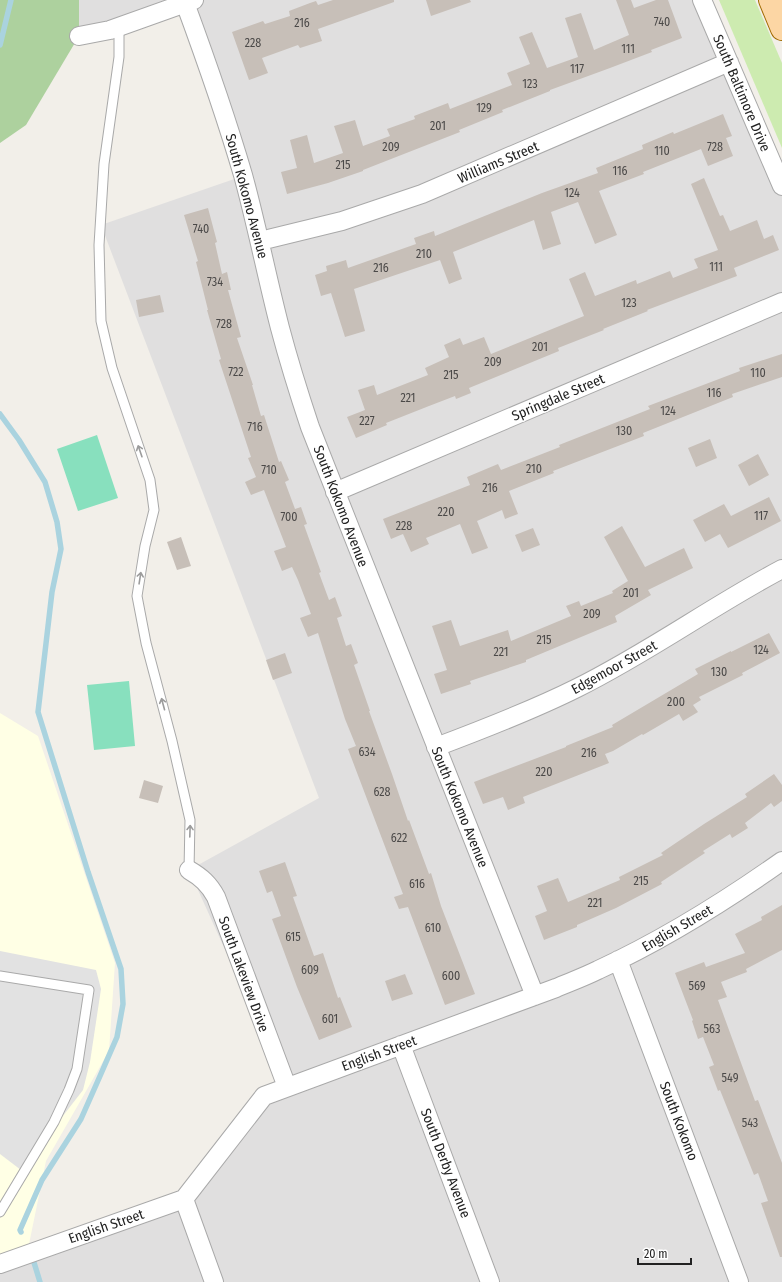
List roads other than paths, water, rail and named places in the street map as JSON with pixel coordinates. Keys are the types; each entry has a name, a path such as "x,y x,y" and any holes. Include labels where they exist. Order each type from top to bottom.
{"main road":[{"path":"770,0 782,29"}],"street":[{"name":"South Baltimore Drive","path":"702,0 782,186"},
{"path":"79,36 94,34 190,2"},
{"name":"South Kokomo Avenue","path":"190,2 243,176 293,377 310,427 535,996"},
{"name":"Williams Street","path":"260,241 342,221 422,194 729,62"},
{"name":"Springdale Street","path":"335,492 782,302"},
{"name":"Edgemoor Street","path":"436,746 503,722 577,688 639,654 747,588 782,569"},
{"name":"English Street","path":"0,1264 184,1199 264,1096 535,996 597,971 666,936 712,908 782,861"},
{"name":"South Lakeview Drive","path":"189,870 205,881 216,897 287,1087"},
{"name":"South Kokomo","path":"618,960 739,1282"},
{"name":"South Derby Avenue","path":"401,1045 490,1282"},
{"path":"184,1199 214,1282"}],"lane":[{"path":"119,26 119,57 103,172 100,245 100,320 112,368 150,480 154,510 145,546 137,596 146,643 170,734 190,820 189,870"},
{"path":"0,976 89,990 77,1070 69,1090 54,1122 0,1212"}],"waterway":[{"path":"0,45 11,0"},
{"path":"0,414 19,440 45,482 57,522 61,549 52,592 38,712 88,872 121,969 123,1004 117,1037 81,1119 42,1180 20,1230 21,1232"},
{"path":"32,1256 40,1282"}]}
